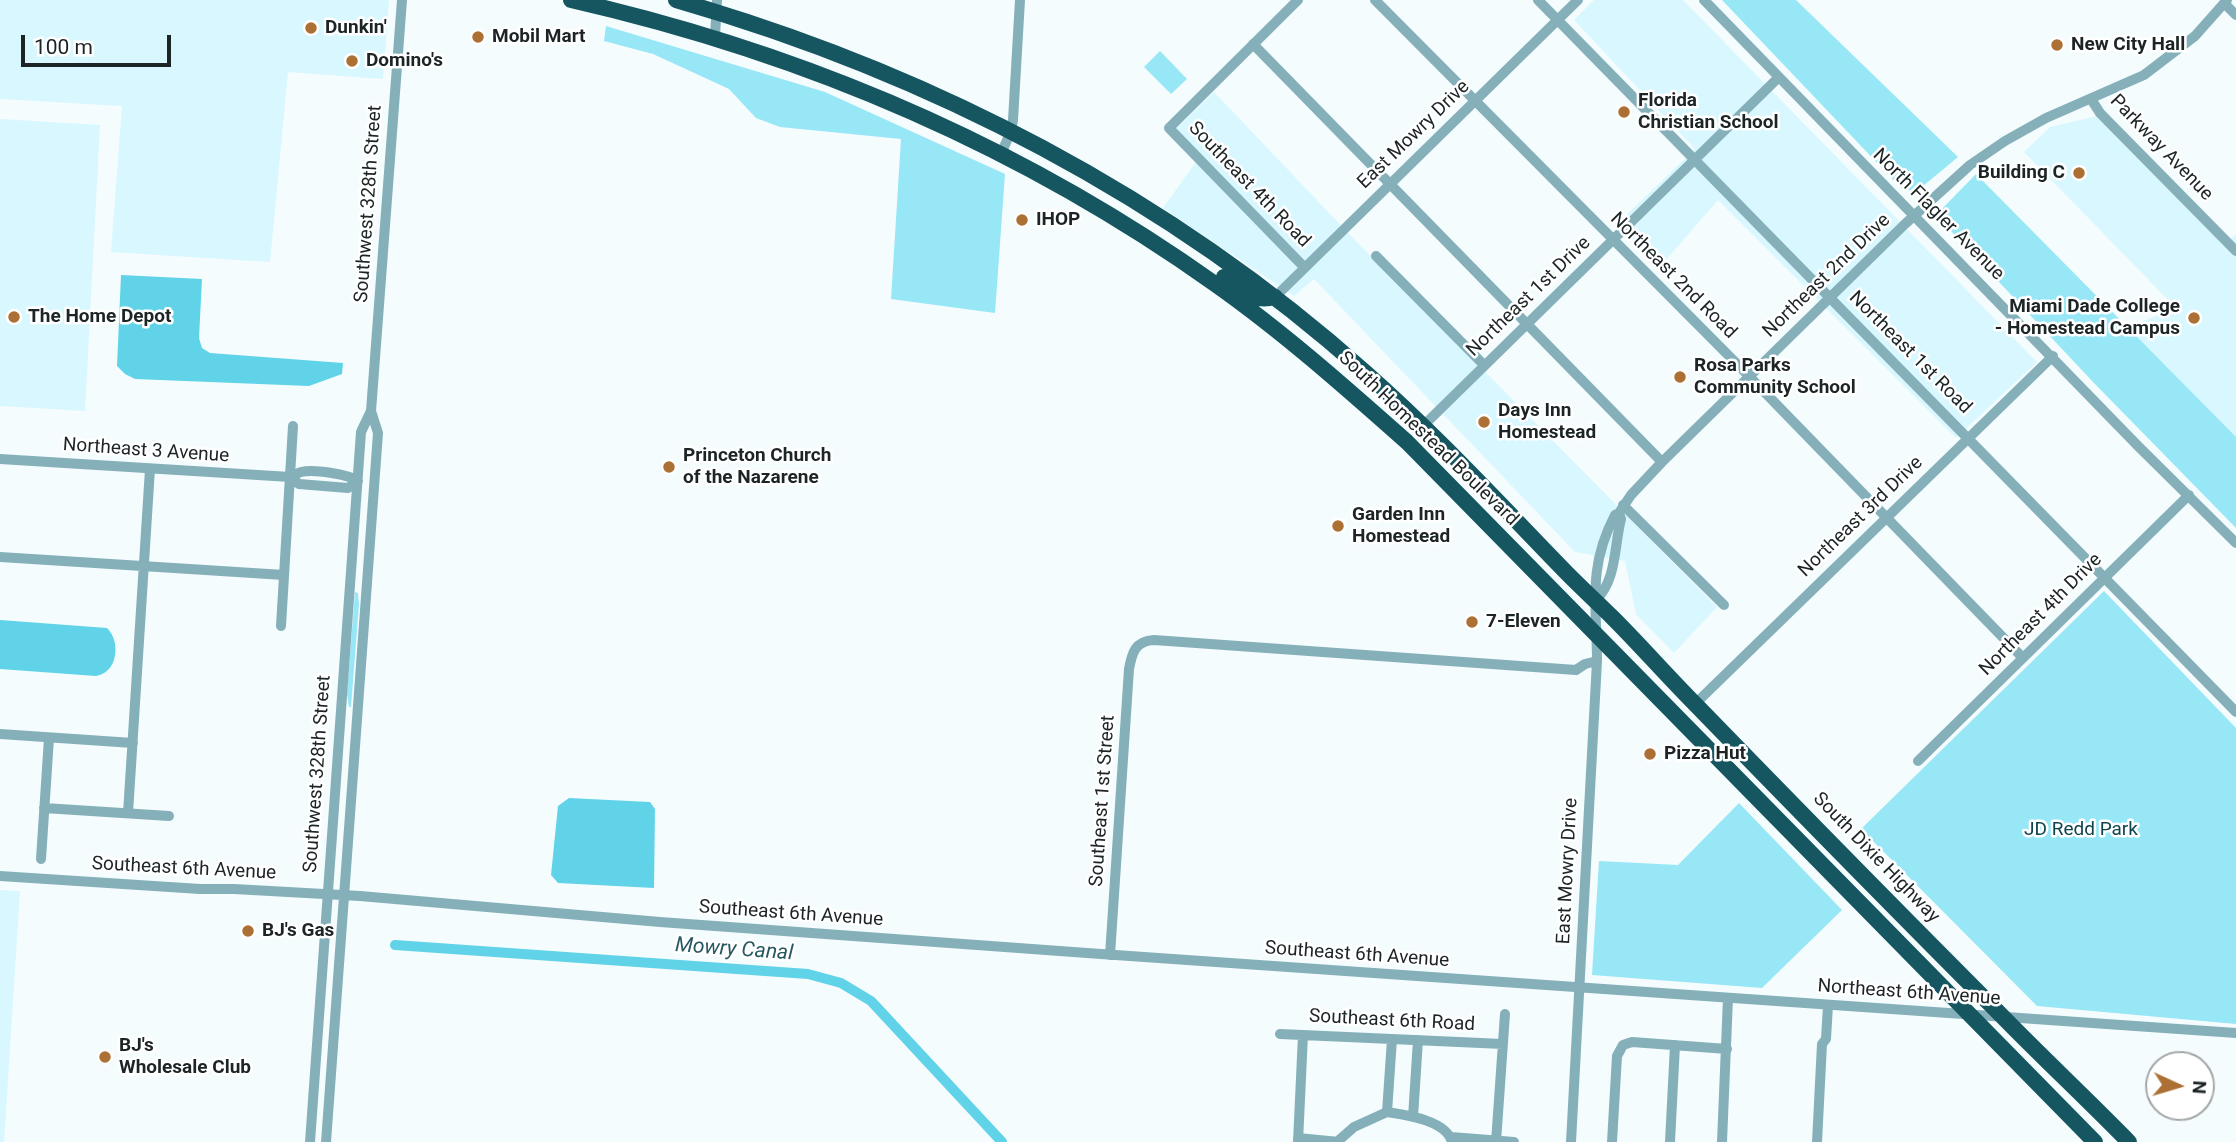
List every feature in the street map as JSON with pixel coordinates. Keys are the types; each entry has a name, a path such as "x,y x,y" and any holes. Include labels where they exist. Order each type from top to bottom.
{"highway":[{"name":"South Homestead Boulevard","path":"571,0 715,37 864,90 965,135 1100,209 1166,251 1267,323 1325,370 1407,442 1597,634"},
{"name":"South Homestead Boulevard","path":"676,0 716,6 866,64 1011,131 1146,208 1275,297 1372,378 1424,425 1595,601"},
{"path":"1166,251 1190,254 1254,298 1262,300 1275,297"},
{"path":"1267,323 1274,320 1283,322 1348,375 1372,378"},
{"name":"South Dixie Highway","path":"1595,601 2003,1018 2063,1074 2129,1142"},
{"path":"1597,634 2095,1142"}],"street":[{"name":"Southwest 328th Street","path":"310,1142 361,432 371,411 402,0"},
{"path":"1001,154 1011,131 1020,0"},
{"path":"1298,0 1252,44 1662,461"},
{"name":"Northeast 2nd Road","path":"1375,0 2022,657"},
{"name":"Northeast 1st Road","path":"1538,0 2236,712"},
{"name":"East Mowry Drive","path":"1275,297 1578,0"},
{"name":"North Flagler Avenue","path":"1704,0 2236,543"},
{"path":"2226,2 2236,15"},
{"name":"Northeast 2nd Drive","path":"1621,509 1662,461 1915,215 1985,153 2046,118 2133,81 2165,61 2201,30 2226,2"},
{"path":"715,37 716,6"},
{"name":"Southeast 4th Road","path":"1252,44 1169,128 1304,267"},
{"name":"Northeast 1st Drive","path":"1424,425 1779,77"},
{"name":"Parkway Avenue","path":"2091,99 2100,113 2236,251"},
{"path":"1376,256 1484,365"},
{"name":"Northeast 3rd Drive","path":"1695,704 2053,356"},
{"name":"Southwest 328th Street","path":"326,1142 378,433 371,411"},
{"path":"281,626 293,426"},
{"name":"Northeast 3 Avenue","path":"0,459 290,478 301,472 313,472 349,475 358,481 348,488 299,485 290,478"},
{"path":"128,813 150,469"},
{"path":"312,485 313,472"},
{"name":"Northeast 4th Drive","path":"1918,761 2189,495"},
{"path":"1595,601 1604,592 1610,577 1621,509 1637,518 1724,605"},
{"path":"0,557 284,575"},
{"name":"East Mowry Drive","path":"1571,1142 1597,662 1595,601"},
{"name":"Southeast 1st Street","path":"1110,955 1129,669 1134,649 1142,642 1153,640 1576,670"},
{"path":"1596,684 1576,670 1585,664 1597,662"},
{"path":"0,734 133,743"},
{"path":"41,859 49,738"},
{"path":"44,808 169,816"},
{"name":"Southeast 6th Avenue","path":"0,876 343,895 1110,955 1580,988"},
{"name":"Northeast 6th Avenue","path":"1580,988 2236,1033"},
{"path":"1722,1142 1728,998"},
{"path":"1817,1142 1822,1044 1819,1039 1825,1005"},
{"path":"1496,1142 1505,1014"},
{"name":"Southeast 6th Road","path":"1280,1034 1503,1044"},
{"path":"1303,1035 1298,1140 1338,1142 1354,1127 1387,1112 1440,1126 1452,1140 1514,1142"},
{"path":"1387,1112 1392,1039"},
{"path":"1413,1117 1418,1040"},
{"path":"1612,1142 1617,1056 1620,1046 1632,1042 1727,1049"},
{"path":"1670,1142 1675,1045"}],"shaded area":[{"path":"0,0 389,0 383,79 288,72 270,262 111,252 122,106 0,99"},
{"path":"1594,0 1683,0 2037,362 1956,438 1718,200 1658,269 1617,224 1695,149 1574,20"},
{"path":"1214,92 1351,236 1717,607 1674,653 1636,614 1625,561 1575,552 1314,279 1294,296 1163,208 1201,155 1176,129"},
{"name":"Miami Dade College - Homestead Campus","path":"2097,116 2225,245 2236,234 2236,527 2082,370 2128,327 2176,308 2024,152 2050,127"},
{"path":"0,119 100,125 85,411 0,406"},
{"path":"121,275 202,279 199,338 202,348 210,353 343,363 342,374 309,386 135,379 117,366"},
{"path":"0,620 107,628 114,641 113,663 103,674 96,676 0,669"},
{"path":"569,798 650,802 655,809 654,888 558,883 551,875 558,806"},
{"path":"0,890 20,891 4,1142 0,1142"}],"green space":[{"path":"1722,0 1796,0 1958,157 1917,191 1902,189"},
{"path":"606,26 825,92 1005,174 995,313 891,299 901,139 780,127 756,118 729,89 653,54 604,41"},
{"path":"1160,51 1187,79 1171,94 1144,67"},
{"path":"1976,174 2236,437 2236,528 2094,383 1936,215"},
{"name":"JD Redd Park","path":"2104,591 2236,728 2236,1024 2037,1006 1861,829"},
{"path":"355,592 358,593 359,604 349,707 347,694"},
{"path":"1739,803 1842,910 1762,988 1592,975 1599,861 1678,865"}],"waterway":[{"name":"Mowry Canal","path":"395,945 808,974 841,983 871,1001 1002,1142"}],"place":[{"name":"Dunkin'","path":"311,28"},
{"name":"Mobil Mart","path":"478,37"},
{"name":"New City Hall","path":"2057,45"},
{"name":"Domino's","path":"352,61"},
{"name":"Florida Christian School","path":"1624,112"},
{"name":"Building C","path":"2079,173"},
{"name":"IHOP","path":"1022,220"},
{"name":"The Home Depot","path":"14,317"},
{"name":"Miami Dade College - Homestead Campus","path":"2194,318"},
{"name":"Rosa Parks Community School","path":"1680,377"},
{"name":"Days Inn Homestead","path":"1484,422"},
{"name":"Princeton Church of the Nazarene","path":"669,467"},
{"name":"Garden Inn Homestead","path":"1338,526"},
{"name":"7-Eleven","path":"1472,622"},
{"name":"Pizza Hut","path":"1650,754"},
{"name":"BJ's Gas","path":"248,931"},
{"name":"BJ's Wholesale Club","path":"105,1057"}]}
